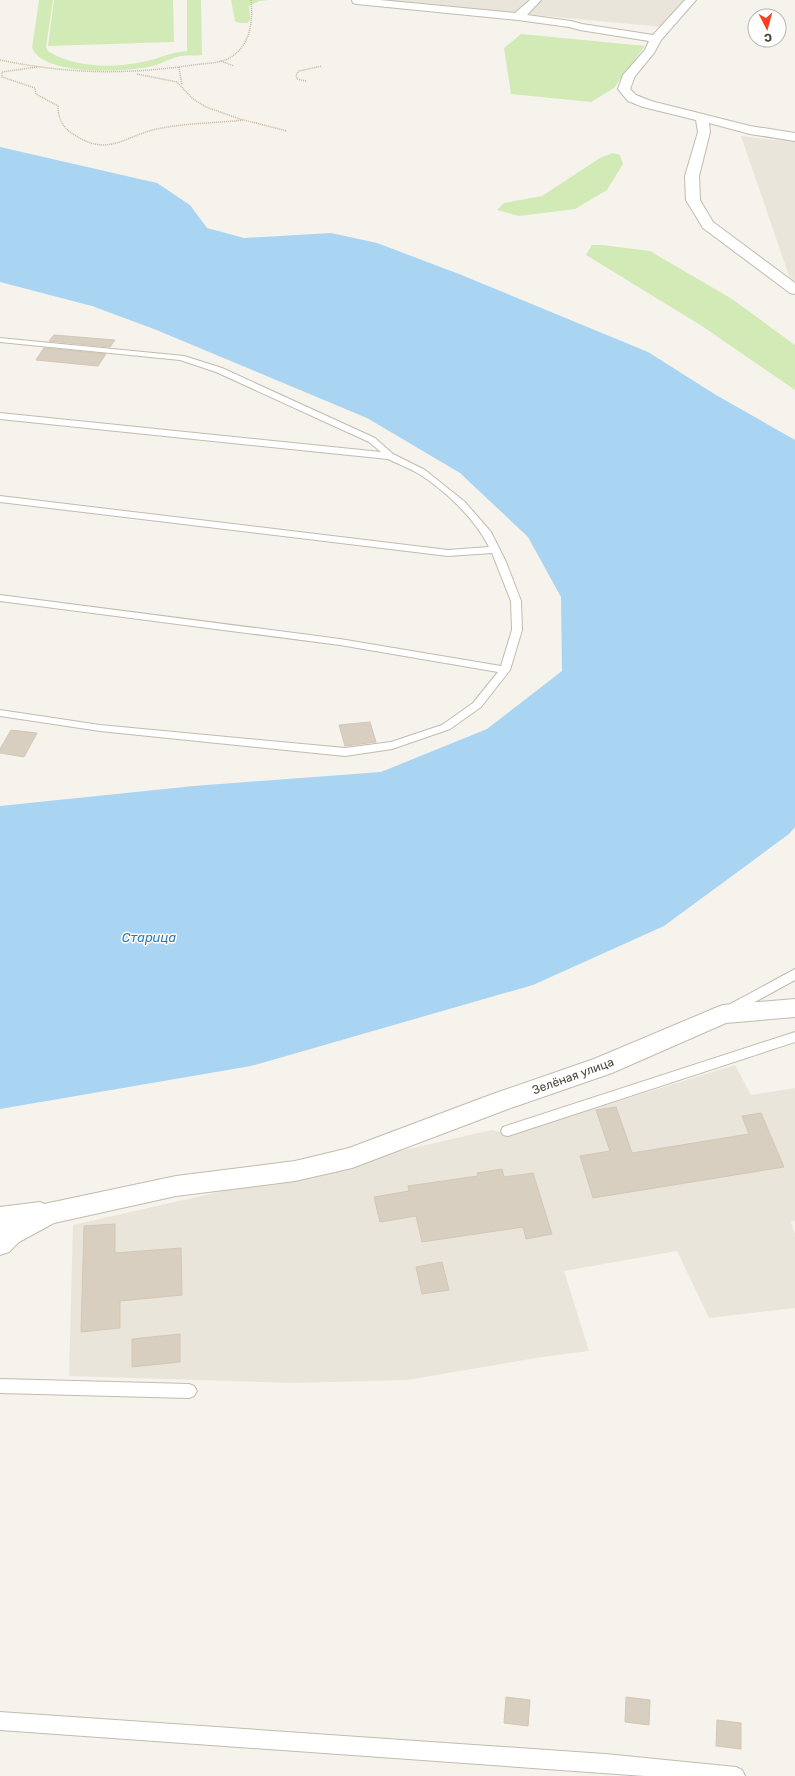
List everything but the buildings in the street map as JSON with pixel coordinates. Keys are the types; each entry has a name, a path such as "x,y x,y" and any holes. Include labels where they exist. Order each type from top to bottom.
{"street":[{"path":"518,17 536,0"},
{"path":"691,0 656,39 650,51 629,75 624,89 632,98 647,104 750,130 795,137"},
{"path":"357,1 518,17 571,24 580,27 656,39"},
{"path":"702,118 704,132 692,176 693,200 708,225 795,290"},
{"name":"Зелёная улица","path":"48,1212 176,1186 295,1171 352,1158 499,1102 603,1066 723,1014 795,1008"},
{"path":"0,1218 48,1212"},
{"path":"0,1244 10,1234 48,1212"}],"lane":[{"path":"0,340 181,358 218,370 372,440 390,456 422,472 462,504 486,532 516,601 517,630 505,670 477,705 446,727 392,745 345,752 100,728 0,713"},
{"path":"0,416 390,456"},
{"path":"0,499 448,553 495,550"},
{"path":"0,598 146,618 226,626 340,642 505,670"},
{"path":"723,1014 795,974"},
{"path":"508,1131 795,1036"},
{"path":"0,1386 189,1391"},
{"path":"0,1721 604,1763 736,1776"}],"path":[{"path":"0,60 37,67 114,73 179,67 220,61 233,57 249,36 253,19 251,0"},
{"path":"220,61 234,66"},
{"path":"306,81 297,79 296,75 299,71 322,66"},
{"path":"37,67 2,72 2,77 35,88 36,94 58,106 57,116 65,129 84,142 97,146 112,145 137,134 160,128 244,120"},
{"path":"179,67 182,85"},
{"path":"137,74 177,82 182,85 195,101 244,120 287,131"}],"shaded area":[{"path":"373,0 686,0 662,27"},
{"path":"741,136 772,140 795,140 795,281 789,276"},
{"path":"735,1065 751,1095 795,1088 795,1221 791,1222 795,1234 795,1308 709,1318 677,1251 564,1271 589,1351 542,1357 407,1380 292,1383 69,1376 73,1225 492,1130 510,1135"}],"green space":[{"path":"39,0 53,0 46,47 48,51 58,57 70,61 82,64 106,66 142,62 187,51 187,0 201,0 202,55 181,56 152,66 136,69 103,71 67,68 52,63 39,57 32,48"},
{"path":"54,0 173,0 174,42 48,46"},
{"path":"231,0 269,0 259,1 249,6 250,19 248,23 239,23 235,21"},
{"path":"521,34 645,46 614,88 591,102 511,94 504,48"},
{"path":"612,153 620,155 623,164 607,190 575,209 519,216 497,210 504,203 542,196 600,158"},
{"path":"592,245 650,251 732,299 795,345 795,390 702,326 586,255"}],"water":[{"name":"Старица","path":"0,147 157,183 190,205 207,228 244,238 331,233 377,243 459,274 648,352 716,395 795,440 795,827 789,834 664,926 533,985 251,1066 0,1109 0,806 194,786 381,772 487,729 562,671 561,597 528,537 460,473 367,418 154,329 92,306 0,282"}]}
